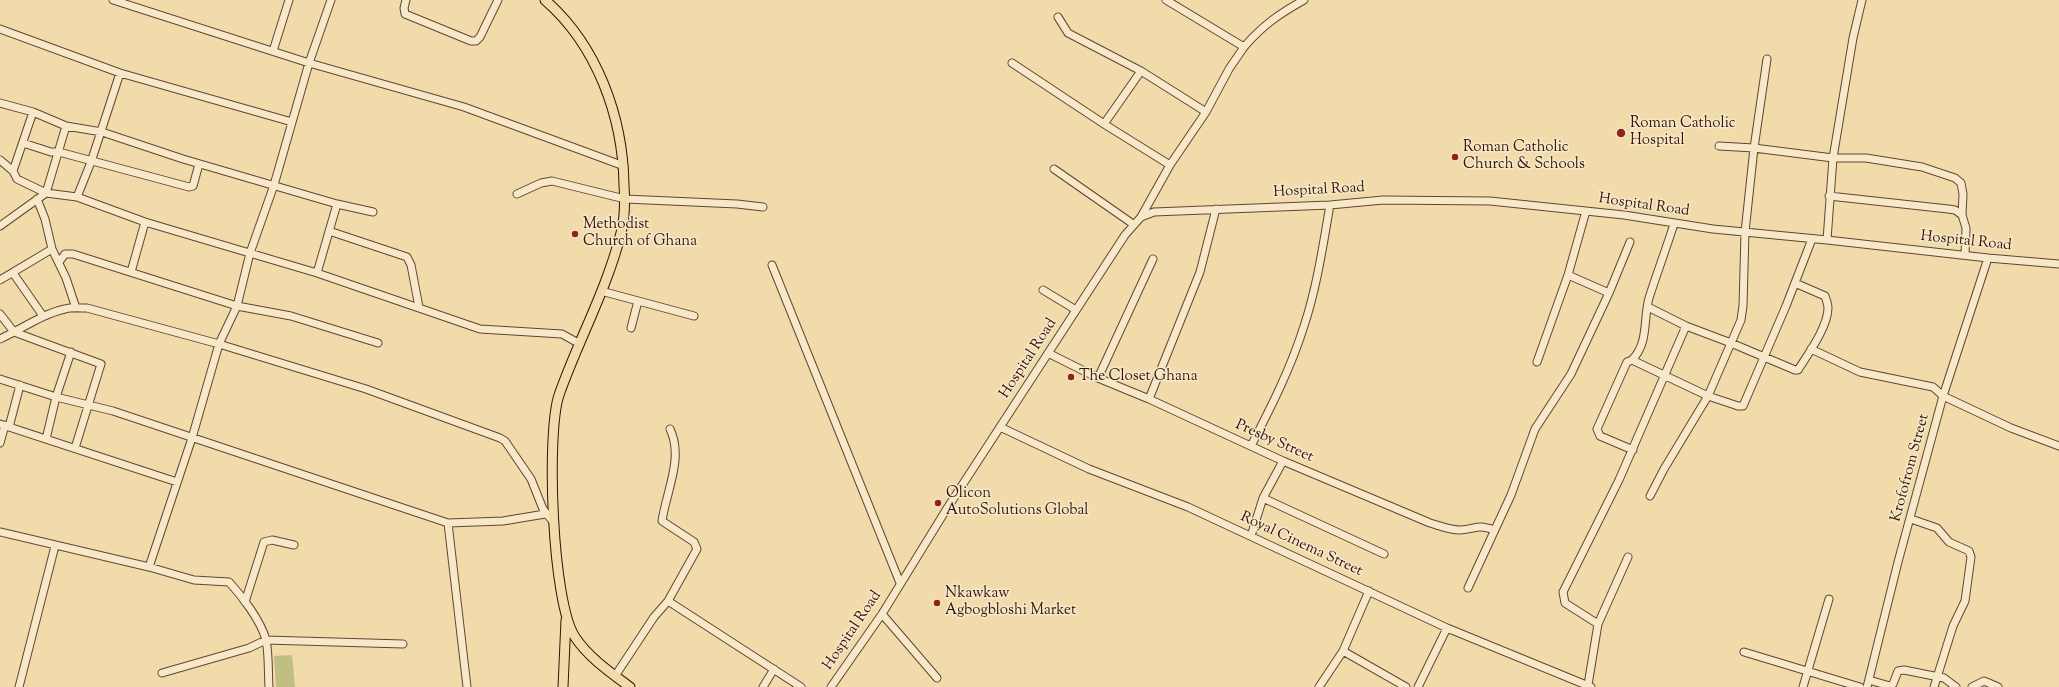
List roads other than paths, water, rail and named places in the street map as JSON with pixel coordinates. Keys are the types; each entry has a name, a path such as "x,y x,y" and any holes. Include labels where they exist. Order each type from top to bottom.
{"main road":[{"path":"545,0 557,11 594,64 613,108 619,127 624,166 625,199 621,232 601,291 559,397 555,420 553,452 554,523 557,558 569,624 575,637 604,667 630,687"},
{"path":"563,687 566,612"}],"street":[{"path":"113,0 309,63 464,107 624,166"},
{"path":"273,51 289,0"},
{"path":"149,567 192,438 219,344 237,306 250,254 274,185 309,63 331,0"},
{"path":"406,0 404,8 405,14 471,41 476,41 480,37 498,0"},
{"path":"1166,0 1244,47"},
{"path":"1142,217 1170,165 1206,112 1229,69 1244,47 1260,29 1278,14 1304,0"},
{"path":"1827,240 1829,196 1833,158 1853,38 1862,0"},
{"path":"1058,17 1068,32 1142,71 1206,112"},
{"path":"0,29 120,73 292,122"},
{"path":"1650,496 1664,469 1708,396 1740,320 1743,306 1745,232 1754,148 1767,59"},
{"path":"1012,63 1104,124 1170,165"},
{"path":"1104,124 1142,71"},
{"path":"77,197 102,132 120,73"},
{"path":"0,103 33,112 66,126 102,132 199,164 336,204 373,212"},
{"path":"13,171 33,112"},
{"path":"0,226 46,193 66,126"},
{"path":"23,142 51,152 59,152 91,162 189,187 193,186 199,164"},
{"path":"1719,146 1754,148 1833,158 1866,158 1922,167 1955,178 1961,184 1962,215 1966,228 1965,255"},
{"path":"0,160 13,171 17,179 46,193 77,197 145,222 317,273 480,329 562,334 580,344"},
{"path":"1054,169 1133,224"},
{"path":"517,194 541,183 552,181 625,199 737,204 763,207"},
{"path":"1829,196 1948,209 1955,210 1962,215"},
{"path":"38,199 45,219 52,249 59,262 76,308"},
{"name":"Hospital Road","path":"831,687 882,614 946,510 1133,224 1142,217 1154,212 1330,204 1383,200 1490,201 1586,211 1674,224 1745,232 1988,258 2059,264"},
{"path":"317,273 336,204"},
{"path":"1251,446 1280,390 1304,327 1320,258 1330,204"},
{"path":"1149,399 1200,272 1216,209"},
{"path":"1537,362 1568,275 1586,211"},
{"path":"131,272 145,222"},
{"path":"1632,450 1600,436 1597,429 1625,366 1636,355 1643,341 1649,300 1674,224"},
{"path":"329,231 407,257 411,264 419,307"},
{"path":"1632,360 1666,374 1708,396 1738,406 1743,406 1812,239"},
{"path":"1468,588 1511,495 1535,429 1571,374 1609,293 1630,242"},
{"path":"0,280 52,249"},
{"path":"59,262 65,254 70,253 237,306 291,316 378,343"},
{"name":"Krofofrom Street","path":"1868,684 1943,396 1988,258"},
{"path":"1098,378 1153,259"},
{"path":"772,265 900,584"},
{"path":"13,273 42,316"},
{"path":"1568,275 1609,293"},
{"path":"1648,307 1686,326 1798,370 1823,325 1828,308 1825,296 1795,283"},
{"path":"1043,290 1076,310"},
{"path":"601,291 694,316"},
{"path":"631,328 638,301"},
{"path":"0,339 42,316 67,308 87,308 219,344 366,389 496,435 505,441 531,479 546,514 554,523"},
{"path":"0,314 14,332 101,364 87,404 75,448"},
{"path":"1598,624 1565,603 1564,592 1619,480 1686,326"},
{"path":"1811,349 1872,375 1933,387 1943,396 2011,428 2059,446"},
{"path":"46,438 56,396 71,352"},
{"name":"Presby Street","path":"1048,353 1098,378 1149,399 1283,462 1437,525 1450,530 1460,530 1482,526 1494,530"},
{"path":"0,379 87,404 353,490 448,523 496,522 546,514"},
{"path":"0,443 20,385"},
{"path":"5,425 177,482"},
{"name":"Royal Cinema Street","path":"1000,427 1089,470 1188,507 1292,557 1447,628 1589,686"},
{"path":"615,676 654,617 668,601 697,549 694,542 662,521 672,483 674,437 670,429"},
{"path":"1251,536 1263,498 1283,462"},
{"path":"1263,498 1384,554"},
{"path":"1911,519 1937,528 1944,538 1969,551 1971,554 1965,601 1953,626 1936,676 1934,687"},
{"path":"448,523 467,687"},
{"path":"0,532 149,567 194,580 228,582 245,602 266,640 269,687"},
{"path":"245,602 264,542 272,540 294,545"},
{"path":"18,687 55,546"},
{"path":"1589,686 1598,624 1628,557"},
{"path":"1319,687 1343,651 1369,591"},
{"path":"1803,687 1829,599"},
{"path":"668,601 801,687"},
{"path":"882,614 937,678"},
{"path":"1418,687 1447,628"},
{"path":"162,673 249,648 266,640 402,644"},
{"path":"1343,651 1406,687"},
{"path":"1744,652 1860,687"},
{"path":"763,687 774,670"},
{"path":"1868,684 1890,686 1893,684 1898,672 1904,670 1936,676 1949,681 1956,687"},
{"path":"1972,687 1984,681 1998,687"}],"place":[{"name":"Roman Catholic Hospital","path":"1621,133"},
{"name":"Roman Catholic Church & Schools","path":"1455,157"},
{"name":"Methodist Church of Ghana","path":"575,234"},
{"name":"The Closet Ghana","path":"1071,377"},
{"name":"Olicon AutoSolutions Global","path":"938,503"},
{"name":"Nkawkaw Agbogbloshi Market","path":"937,603"}]}
